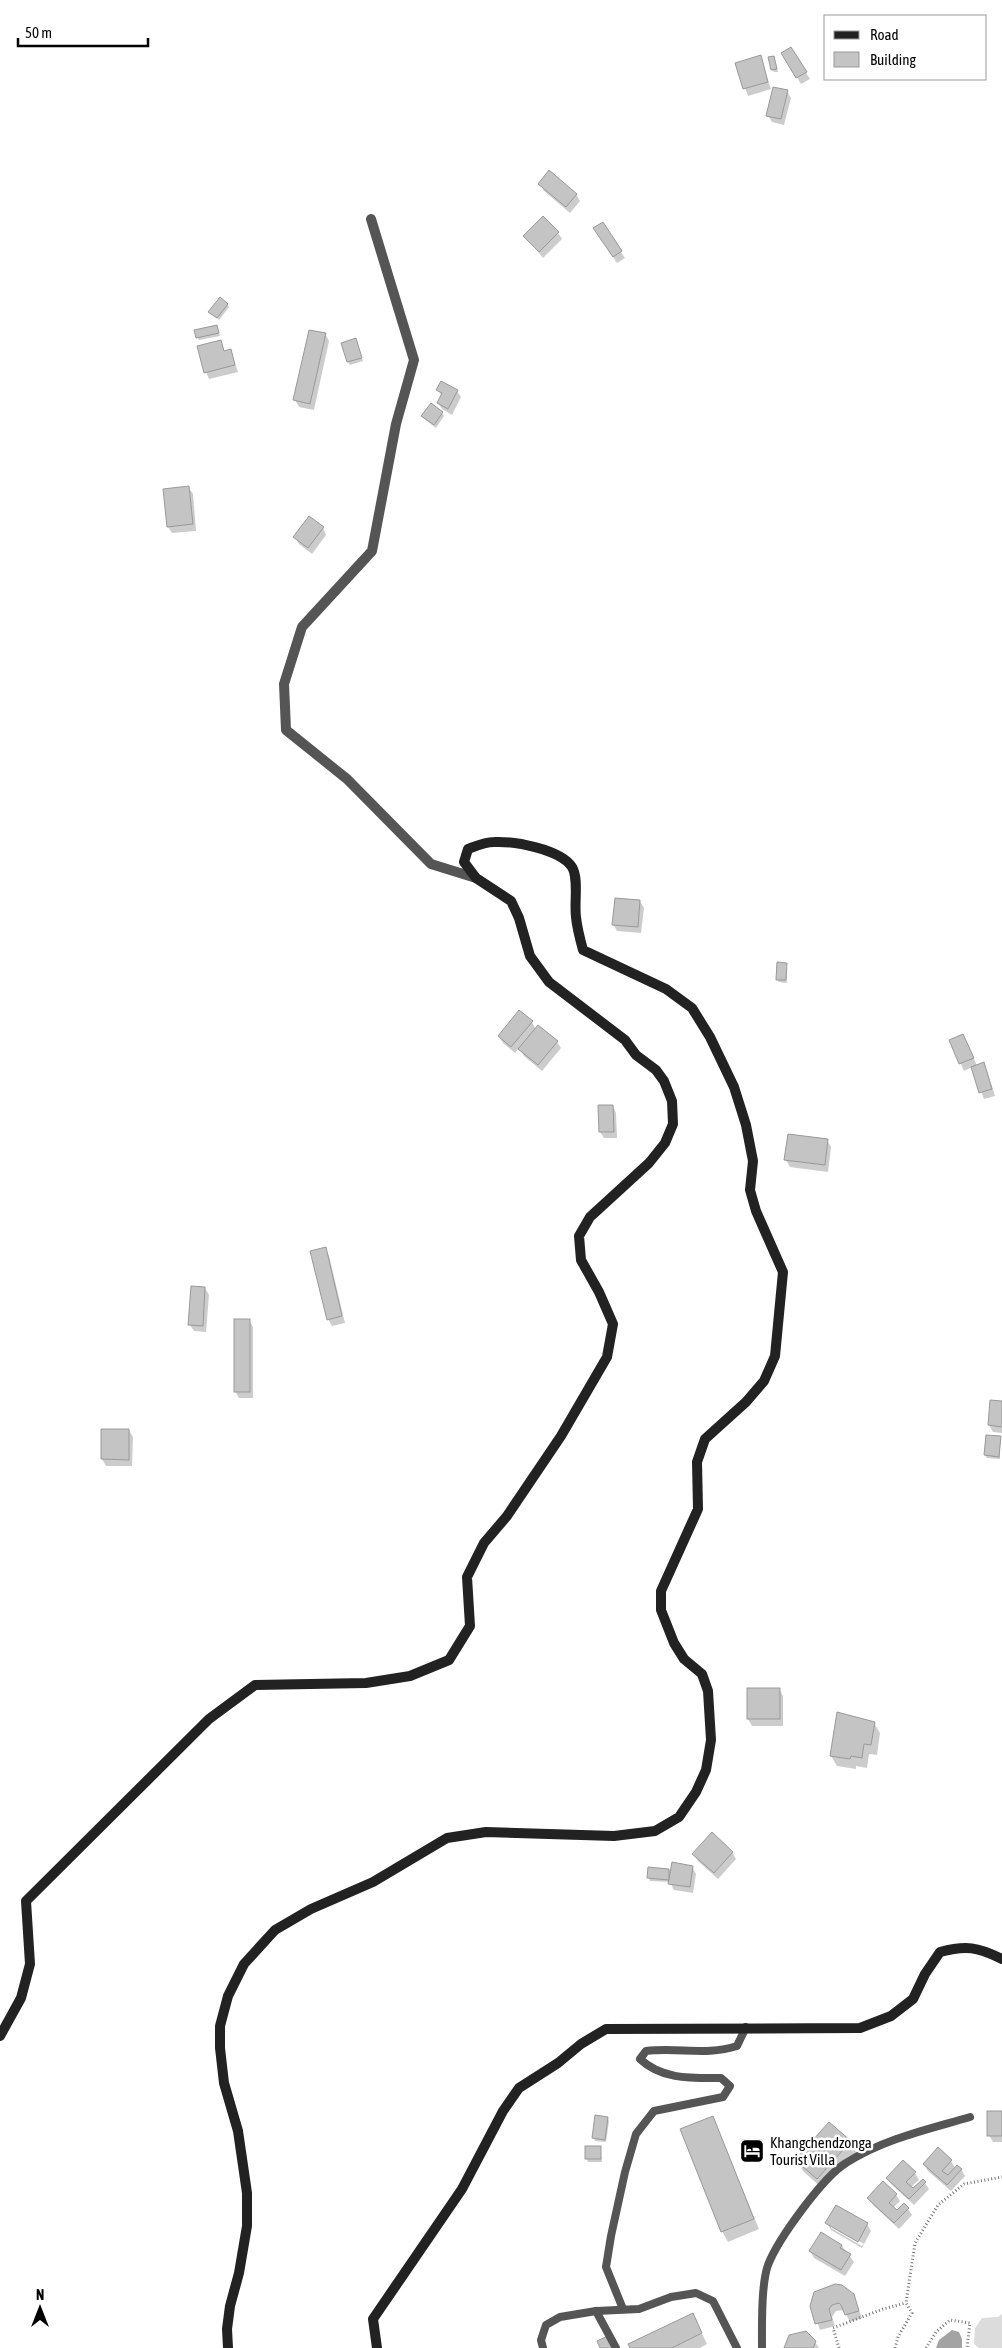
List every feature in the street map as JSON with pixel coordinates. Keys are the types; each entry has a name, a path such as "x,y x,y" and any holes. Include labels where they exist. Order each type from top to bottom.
{"street":[{"path":"0,2036 21,1998 30,1964 26,1901 209,1719 256,1685 366,1683 410,1676 449,1660 470,1626 467,1577 484,1543 506,1516 562,1436 607,1357 613,1324 599,1292 580,1260 579,1236 590,1218 649,1163 665,1143 673,1124 672,1101 664,1082 656,1070 636,1055 625,1040 549,982 530,956 519,918 511,901 476,878 431,864 347,779 286,730 284,684 302,627 372,551 396,424 414,360 371,219"},
{"path":"228,2348 227,2329 230,2306 239,2273 247,2226 247,2192 238,2131 224,2082 220,2048 220,2026 228,1996 244,1964 274,1930 311,1909 372,1882 447,1838 486,1832 614,1836 655,1831 678,1817 696,1792 706,1770 711,1740 708,1690 702,1674 684,1658 674,1644 661,1610 661,1591 698,1509 697,1462 705,1439 746,1402 764,1381 775,1356 783,1272 756,1211 750,1190 753,1161 746,1125 734,1087 710,1037 692,1008 666,988 583,950 575,916 576,891 573,868 563,859 542,849 514,843 492,842 468,849 464,862 476,878"},
{"path":"377,2348 373,2319 462,2189 503,2110 519,2088 558,2064 581,2044 606,2029 860,2028 892,2016 913,1999 925,1974 940,1952 959,1947 983,1950 1002,1959"}],"lane":[{"path":"623,2309 606,2267 625,2172 636,2134 654,2111 723,2097 730,2086 721,2078 686,2078 657,2072 640,2059 646,2051 667,2048 720,2052 737,2046 746,2027"},
{"path":"762,2348 764,2294 768,2265 800,2211 816,2192 845,2163 853,2159 888,2142 970,2117"},
{"path":"543,2348 541,2340 546,2325 560,2317 596,2311 638,2308 671,2297 696,2293 712,2301 737,2348"},
{"path":"596,2311 616,2348"}],"path":[{"path":"896,2348 898,2337 912,2314 906,2303 915,2243 938,2205 964,2184 1002,2177"},
{"path":"839,2348 833,2328 906,2303"},
{"path":"926,2348 936,2332 950,2320 970,2323 967,2348"}],"shaded area":[{"path":"1002,2314 1002,2348 979,2348 974,2344 975,2328 982,2318 998,2317"},
{"path":"952,2330 959,2332 962,2339 962,2348 936,2348 939,2340"}],"building":[{"path":"791,47 807,72 796,78 781,53"},
{"path":"761,55 768,82 743,89 735,63"},
{"path":"774,56 777,69 771,70 768,57"},
{"path":"773,87 788,90 781,119 766,116"},
{"path":"549,170 577,194 566,207 538,184"},
{"path":"543,216 559,232 539,252 523,236"},
{"path":"603,222 622,251 613,257 593,228"},
{"path":"220,297 228,304 217,318 208,312"},
{"path":"217,325 219,333 196,338 194,330"},
{"path":"309,330 326,333 310,404 293,400"},
{"path":"356,338 362,358 347,362 341,343"},
{"path":"221,340 224,351 231,349 235,365 204,373 197,346"},
{"path":"441,381 458,390 448,409 437,403 442,393 436,390"},
{"path":"431,403 443,412 434,425 421,416"},
{"path":"189,486 193,524 167,527 163,489"},
{"path":"309,516 324,527 308,548 293,537"},
{"path":"615,898 640,900 638,927 612,925"},
{"path":"777,962 787,963 786,980 776,980"},
{"path":"519,1010 533,1021 511,1047 498,1036"},
{"path":"538,1025 558,1041 538,1065 518,1049"},
{"path":"963,1034 974,1058 959,1064 949,1040"},
{"path":"984,1062 992,1089 979,1093 971,1067"},
{"path":"598,1105 613,1105 614,1132 599,1132"},
{"path":"788,1134 828,1139 825,1165 784,1160"},
{"path":"326,1247 342,1316 327,1320 310,1251"},
{"path":"191,1286 205,1287 203,1326 188,1325"},
{"path":"234,1319 250,1319 250,1392 234,1392"},
{"path":"990,1400 1002,1401 1002,1427 988,1425"},
{"path":"101,1429 129,1429 129,1460 101,1459"},
{"path":"986,1435 1001,1436 999,1457 984,1455"},
{"path":"747,1688 780,1688 780,1719 747,1719"},
{"path":"837,1712 875,1722 871,1745 864,1744 862,1758 851,1756 850,1759 830,1756"},
{"path":"712,1832 733,1852 714,1873 692,1854"},
{"path":"672,1862 693,1866 690,1887 668,1884"},
{"path":"648,1867 669,1869 669,1880 647,1878"},
{"path":"987,2111 1002,2111 1002,2136 987,2136"},
{"path":"595,2115 608,2117 605,2140 592,2138"},
{"path":"713,2116 754,2219 721,2232 680,2129"},
{"path":"829,2122 851,2141 817,2179 795,2160"},
{"path":"585,2146 601,2146 601,2159 585,2159"},
{"path":"938,2147 952,2160 942,2171 948,2175 957,2165 962,2169 947,2185 923,2164"},
{"path":"903,2160 916,2172 906,2182 913,2188 923,2179 926,2182 909,2199 886,2178"},
{"path":"883,2181 897,2194 889,2203 897,2210 904,2203 909,2208 894,2223 867,2198"},
{"path":"836,2205 868,2223 858,2242 825,2223"},
{"path":"821,2232 842,2245 840,2248 851,2254 841,2270 809,2251"},
{"path":"835,2284 842,2285 854,2294 859,2311 845,2315 839,2303 832,2305 829,2309 832,2320 815,2324 810,2306 814,2292"},
{"path":"693,2313 702,2333 672,2348 630,2348 628,2344"},
{"path":"806,2331 816,2341 813,2348 784,2348 789,2335"},
{"path":"608,2336 614,2348 600,2348 597,2341"}],"place":[{"name":"Khangchendzonga Tourist Villa","path":"752,2151"}]}
